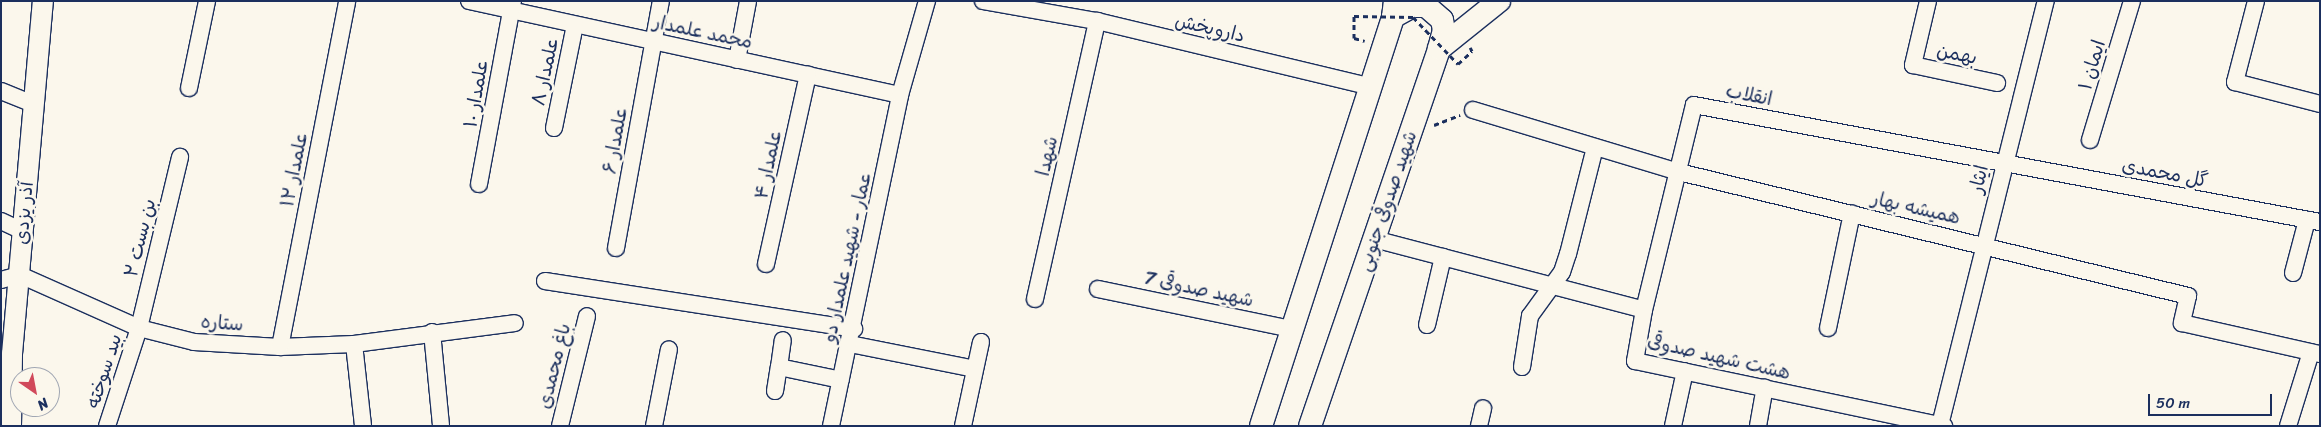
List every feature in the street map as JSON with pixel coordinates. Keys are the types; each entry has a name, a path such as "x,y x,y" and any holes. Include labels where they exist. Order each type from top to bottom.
{"main road":[{"path":"1440,49 1499,1"},
{"name":"شهید صدوقی جنوبی","path":"1310,426 1440,49 1444,30 1442,20 1426,6 1394,9"},
{"path":"1261,426 1394,9"}],"street":[{"name":"آذر یزدی","path":"10,426 12,354 10,278 22,231 43,1"},
{"path":"189,88 207,1"},
{"name":"علمدار ۱۲","path":"280,347 347,1"},
{"name":"محمد علمدار","path":"469,1 512,6 575,25 900,96"},
{"name":"علمدار ۶","path":"616,248 661,1"},
{"path":"737,60 748,1"},
{"name":"عمار - شهید علمدار دو","path":"831,426 852,337 900,96 927,1"},
{"name":"داروپخش","path":"983,1 1057,8 1097,22 1368,86"},
{"name":"بهمن","path":"1928,1 1913,65 1997,83"},
{"name":"ایثار","path":"1942,425 2003,163 2046,1"},
{"name":"ایمان ۱","path":"2090,140 2132,1"},
{"path":"2256,1 2234,82 2320,104"},
{"name":"علمدار ۱۰","path":"479,184 512,6"},
{"name":"شهدا","path":"1035,299 1097,22"},
{"name":"علمدار ۸","path":"554,128 575,25"},
{"name":"علمدار ۴","path":"766,264 808,75"},
{"path":"1,90 34,104"},
{"name":"انقلاب","path":"1644,310 1694,105 2003,163"},
{"name":"همیشه بهار","path":"1473,110 1679,172 1985,245 2188,296 2182,323 2315,353"},
{"path":"1522,366 1530,316 1552,285 1568,254 1595,147"},
{"name":"بن بست ۲","path":"139,328 180,157"},
{"name":"گل محمدی","path":"2003,163 2314,221"},
{"path":"1828,328 1852,213"},
{"path":"1,221 22,231"},
{"path":"2293,273 2314,221"},
{"name":"هشت شهید صدوقی","path":"1374,239 1644,310 1635,361 1765,388 1881,419 1942,425"},
{"path":"1427,325 1443,256"},
{"name":"ستاره","path":"10,278 139,328 194,342 280,347 354,344 432,332 515,323"},
{"path":"545,281 852,337 976,369"},
{"name":"شهید صدوقی 7","path":"1098,289 1292,329"},
{"name":"باغ محمدی","path":"560,426 587,316"},
{"name":"بید سوخته","path":"107,426 139,328"},
{"path":"432,332 441,426"},
{"path":"775,391 783,340"},
{"path":"963,426 981,342"},
{"path":"354,344 363,426"},
{"path":"654,426 669,349"},
{"path":"2288,426 2315,353"},
{"path":"779,367 841,380"},
{"path":"1673,426 1684,371"},
{"path":"1758,426 1765,388"},
{"path":"1479,426 1483,408"}],"path":[{"path":"1354,38 1354,16 1413,16 1458,64 1472,50"},
{"path":"1414,122 1428,128 1473,110"}]}
